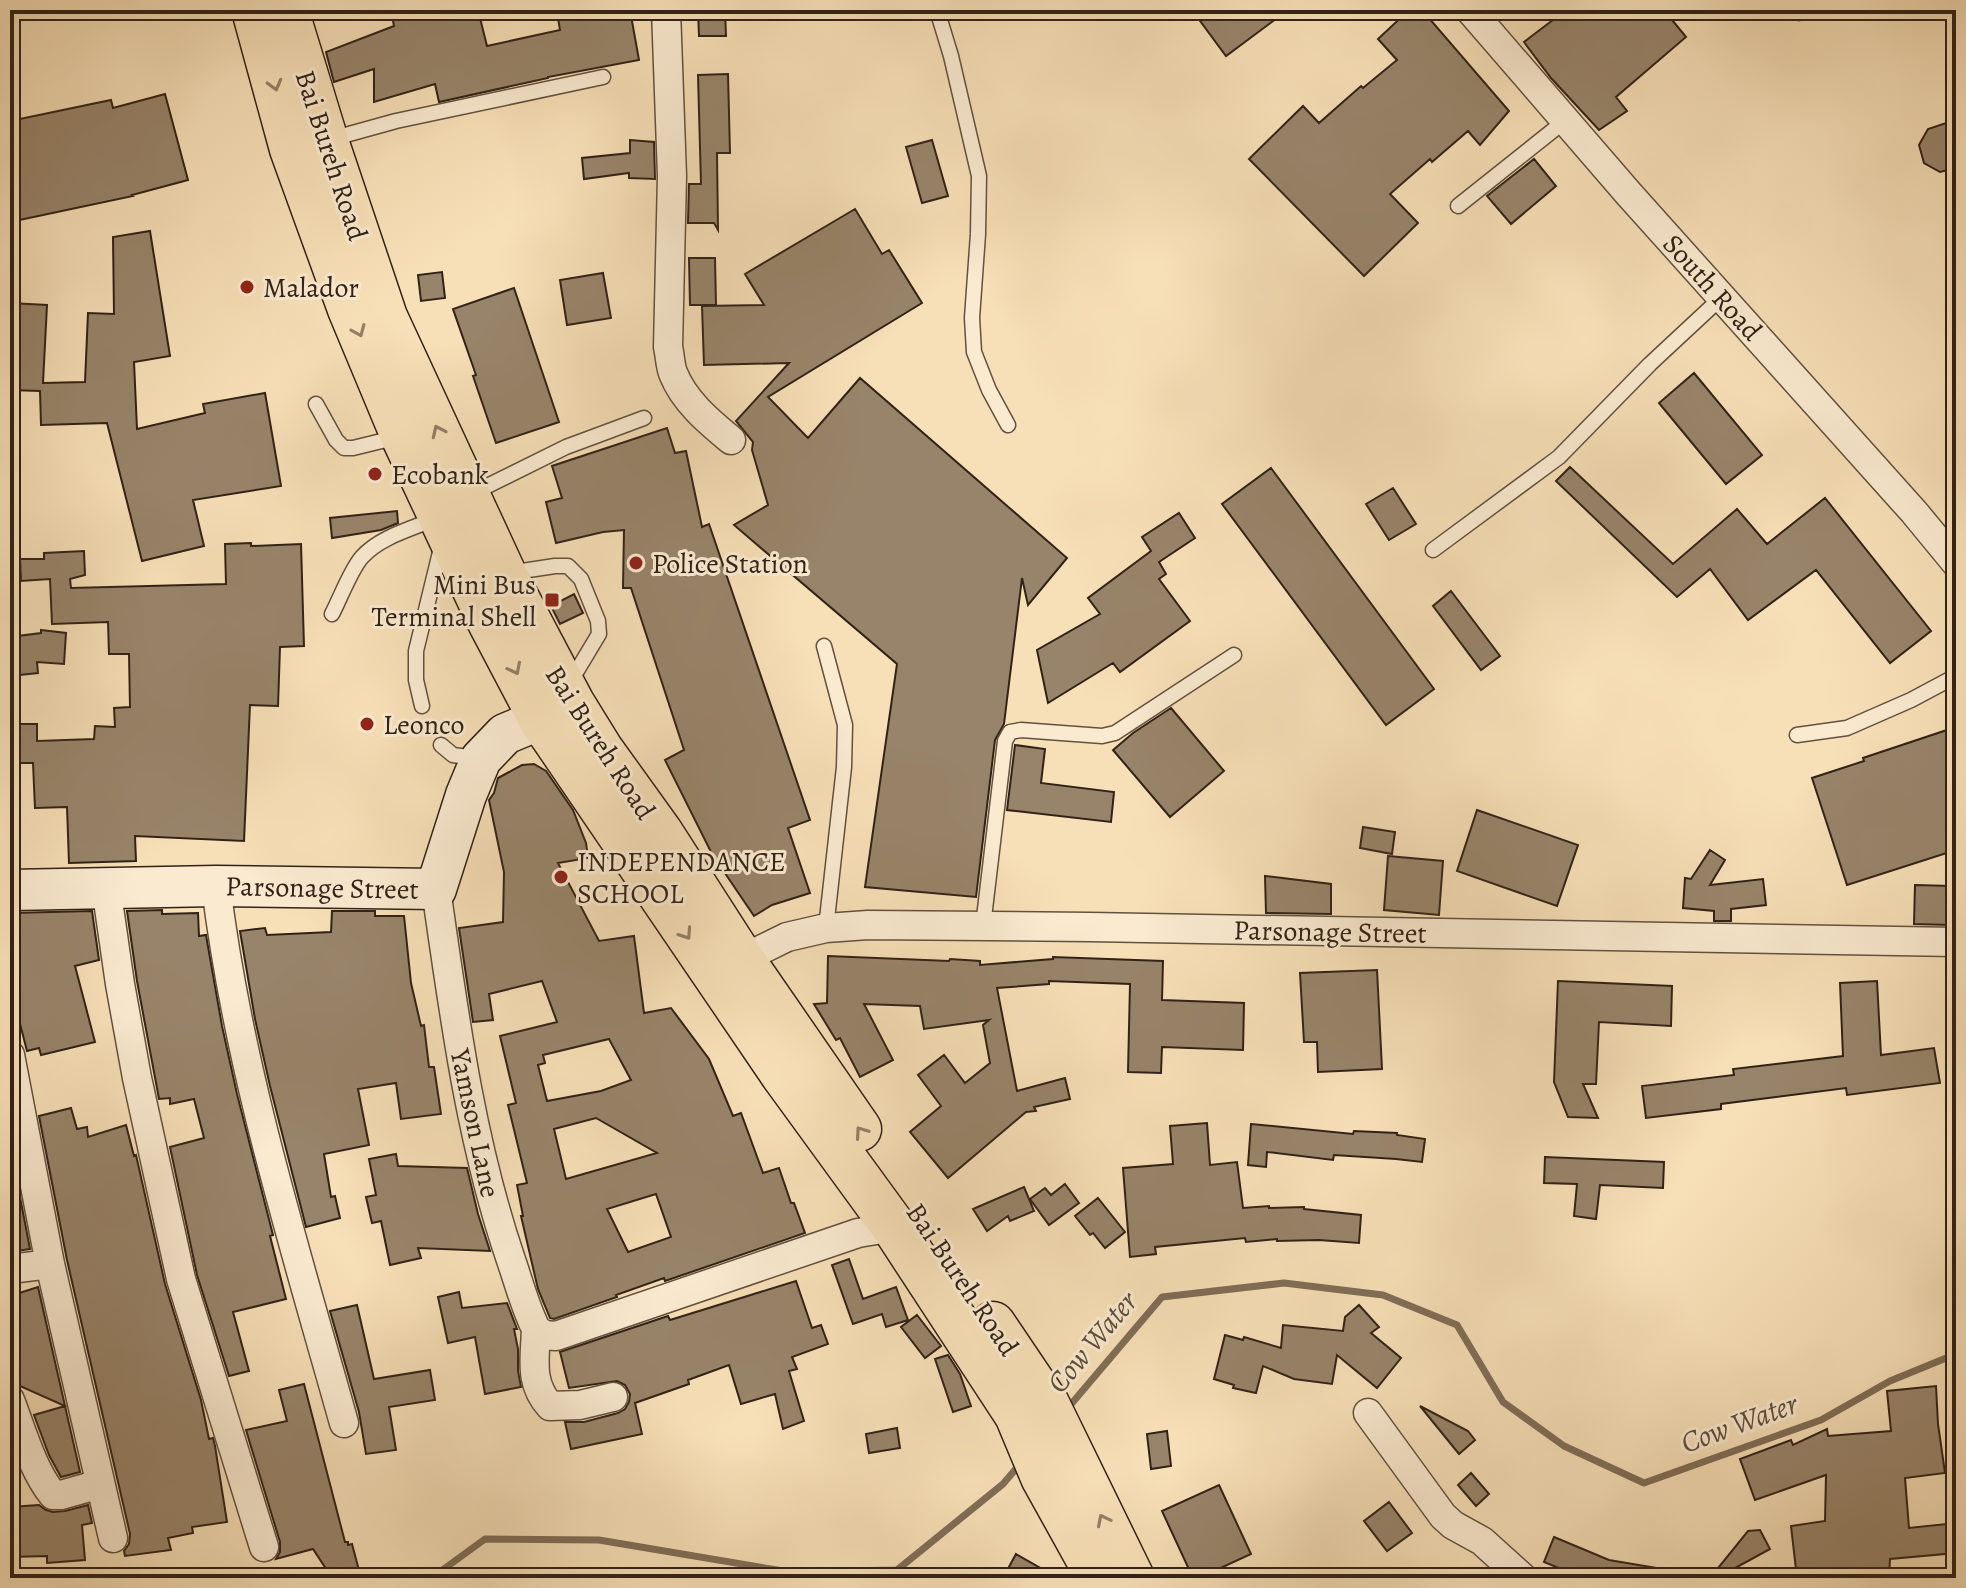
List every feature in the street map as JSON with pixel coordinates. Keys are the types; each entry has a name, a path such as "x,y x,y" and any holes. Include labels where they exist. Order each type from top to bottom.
{"highway":[{"path":"254,10 309,145 350,309 403,436 451,514 490,622 559,704"},
{"name":"Bai Bureh Road","path":"286,10 309,145 385,317 451,514 504,574 559,704 601,750 660,832 727,966 924,1221 1032,1410 1059,1470 1099,1578"},
{"path":"727,966 784,1076 1032,1410"},
{"name":"Bai Bureh Road","path":"1059,1470 1132,1578"}],"main road":[{"name":"Parsonage Street","path":"10,890 216,886 436,889 481,759 505,734 559,704"}],"street":[{"path":"666,10 672,176 668,347 672,371 685,396 703,417 731,440"},
{"name":"South Road","path":"1470,10 1956,563"},
{"path":"216,886 236,1013 256,1098 344,1423"},
{"path":"106,887 137,1078 181,1279 264,1547"},
{"name":"Yamson Lane","path":"436,889 456,1034 474,1128 498,1222 546,1333"},
{"name":"Parsonage Street","path":"727,966 787,937 826,928 868,925 1956,942"},
{"path":"10,1055 50,1264 113,1538"},
{"path":"613,1397 580,1405 550,1406 541,1396 535,1377 546,1333 858,1233 894,1227"},
{"path":"10,1269 50,1264"},
{"path":"10,1400 46,1487 53,1495 100,1484"},
{"path":"1368,1413 1443,1516 1482,1541 1523,1578"}],"lane":[{"path":"937,10 979,176 972,318 974,352 989,390 1008,425"},
{"path":"309,145 396,121 603,77"},
{"path":"1458,206 1566,120"},
{"path":"1433,550 1559,457 1650,364 1722,297"},
{"path":"316,404 336,440 344,448 403,436"},
{"path":"332,614 360,559 372,548 451,514 566,447 644,418"},
{"path":"422,706 416,680 416,651 451,514"},
{"path":"504,574 568,566 581,579 598,621 599,634 559,704"},
{"path":"824,646 845,725 844,767 826,928"},
{"path":"983,926 1005,741 1010,732 1021,730 1102,736 1115,733 1234,655"},
{"path":"1797,735 1847,728 1956,676"},
{"path":"441,745 453,755 481,759"}],"building":[{"path":"391,10 478,10 487,46 560,30 558,18 604,10 630,10 639,60 439,102 435,84 374,102 374,69 334,82 326,52 394,26"},
{"path":"698,10 725,10 726,36 699,36"},
{"path":"1192,10 1288,10 1226,56"},
{"path":"1409,10 1422,10 1509,111 1480,145 1468,131 1390,194 1418,223 1364,276 1249,159 1303,106 1319,123 1397,60 1378,39"},
{"path":"1566,10 1632,10 1638,19 1649,10 1664,10 1686,37 1616,97 1627,111 1599,130 1551,78 1524,42"},
{"path":"728,74 730,153 717,153 718,230 714,223 688,223 689,184 701,184 698,75"},
{"path":"165,94 188,180 133,196 10,222 10,121 111,100 113,108"},
{"path":"1946,123 1956,129 1956,168 1940,172 1924,163 1919,145 1928,129"},
{"path":"630,140 654,142 655,179 629,178 629,173 584,179 582,158 630,153"},
{"path":"932,140 948,196 922,203 906,147"},
{"path":"1534,159 1556,186 1511,224 1487,196"},
{"path":"855,209 882,254 889,250 922,303 768,397 808,438 860,378 1067,558 1028,605 1022,578 1004,724 995,740 976,897 865,887 897,664 734,525 768,505 752,450 753,442 736,421 789,363 704,365 702,306 764,305 745,274"},
{"path":"150,231 170,356 134,362 137,429 205,413 203,404 265,393 281,486 193,500 204,546 142,561 107,423 41,425 40,391 10,390 10,303 47,305 43,383 85,382 88,313 114,314 113,237"},
{"path":"689,258 715,258 716,305 690,305"},
{"path":"442,272 445,298 421,301 418,275"},
{"path":"603,273 611,318 567,325 560,280"},
{"path":"514,288 559,422 496,443 453,309"},
{"path":"1694,373 1762,455 1726,484 1659,403"},
{"path":"667,428 675,453 686,451 702,527 709,524 810,820 788,828 810,893 772,905 754,916 712,854 665,760 684,750 631,588 623,588 624,530 556,543 546,502 562,498 552,466"},
{"path":"1570,467 1673,564 1737,509 1767,544 1825,498 1931,631 1890,663 1816,570 1748,620 1710,569 1677,597 1556,481"},
{"path":"1271,468 1434,689 1386,725 1222,504"},
{"path":"1393,488 1416,524 1389,540 1366,504"},
{"path":"397,511 398,523 381,530 332,538 330,518"},
{"path":"1179,513 1195,538 1159,562 1166,574 1159,579 1190,621 1120,672 1113,663 1048,703 1037,650 1100,614 1088,598 1151,551 1142,537"},
{"path":"251,543 251,546 301,544 304,646 280,647 278,706 250,705 244,841 135,836 136,861 69,863 67,807 35,808 33,763 10,763 10,724 37,724 37,741 94,739 95,726 115,727 114,708 130,707 129,654 109,654 108,622 52,624 50,579 21,581 20,559 44,559 44,553 84,551 85,575 70,579 71,588 226,584 225,544"},
{"path":"1451,591 1500,656 1481,670 1433,606"},
{"path":"574,594 583,613 560,624 551,606"},
{"path":"41,630 66,633 64,664 37,662 38,673 10,676 10,637 41,633"},
{"path":"1171,708 1224,771 1170,817 1113,750"},
{"path":"1956,727 1956,850 1847,885 1812,778"},
{"path":"1015,745 1045,749 1041,783 1114,792 1111,822 1007,810"},
{"path":"534,764 546,771 573,810 586,843 588,858 558,863 599,941 634,936 644,1013 671,1008 709,1059 733,1116 741,1113 763,1173 779,1168 805,1233 665,1281 664,1278 554,1319 550,1318 538,1289 521,1216 517,1185 527,1183 508,1105 516,1103 500,1036 557,1022 542,981 489,994 493,1020 473,1022 459,928 503,922 504,872 489,800 498,778 522,765","holes":["609,1039 631,1080 601,1091 547,1101 538,1065 545,1063 543,1055","596,1118 657,1153 566,1179 554,1129","656,1194 671,1237 628,1252 607,1209"]},
{"path":"1477,810 1578,845 1557,906 1457,871"},
{"path":"1363,827 1395,832 1392,854 1360,848"},
{"path":"1710,850 1725,860 1710,885 1763,879 1766,905 1731,909 1731,921 1714,921 1714,911 1683,908 1685,878 1691,879"},
{"path":"1388,856 1443,861 1439,915 1384,910"},
{"path":"1265,876 1331,884 1331,914 1266,913"},
{"path":"1915,885 1951,886 1950,925 1914,924"},
{"path":"162,910 162,914 198,913 199,936 206,935 222,1026 286,1299 233,1312 249,1371 229,1376 197,1275 170,1147 204,1138 194,1099 170,1104 170,1098 159,1099 127,911"},
{"path":"92,911 99,960 75,966 95,1042 41,1055 39,1048 27,1051 10,985 10,913"},
{"path":"332,911 375,911 375,916 404,916 411,983 421,1026 424,1025 429,1067 434,1067 441,1114 401,1119 396,1083 358,1089 369,1145 324,1154 331,1197 335,1196 340,1218 306,1227 255,1019 240,931 265,928 267,935 331,932"},
{"path":"828,956 950,959 980,961 980,965 1053,957 1163,961 1162,1000 1244,1003 1243,1050 1162,1047 1161,1073 1128,1072 1130,984 1049,981 1049,984 997,988 1017,1091 1065,1078 1070,1099 1034,1107 1036,1111 1026,1112 948,1178 910,1132 941,1106 918,1075 944,1055 965,1083 990,1063 983,1025 989,1020 924,1029 920,1006 864,1004 893,1060 860,1077 840,1038 836,1040 814,1004 827,1003"},
{"path":"1377,970 1382,1069 1318,1072 1317,1042 1304,1042 1300,973"},
{"path":"1558,981 1672,986 1671,1026 1599,1022 1596,1084 1583,1084 1598,1118 1568,1117 1554,1082"},
{"path":"1877,981 1881,1055 1934,1048 1940,1083 1847,1095 1846,1088 1721,1104 1721,1109 1646,1118 1642,1086 1734,1075 1733,1069 1843,1056 1840,983"},
{"path":"71,1108 77,1129 87,1127 88,1137 126,1125 136,1155 165,1284 201,1400 209,1439 213,1438 215,1446 227,1522 192,1527 193,1533 168,1538 171,1550 125,1556 130,1534 67,1260 39,1116"},
{"path":"1207,1123 1210,1165 1237,1162 1243,1208 1304,1207 1361,1215 1359,1243 1277,1239 1246,1242 1245,1238 1155,1247 1156,1254 1130,1257 1123,1168 1173,1164 1170,1126"},
{"path":"1251,1124 1353,1134 1354,1131 1397,1133 1425,1139 1422,1162 1334,1155 1333,1160 1267,1152 1266,1167 1248,1165"},
{"path":"10,1145 30,1249 10,1252"},
{"path":"396,1154 398,1166 467,1168 490,1251 418,1248 421,1258 390,1265 381,1221 372,1223 366,1197 376,1195 369,1159"},
{"path":"1545,1157 1664,1162 1663,1188 1600,1185 1596,1219 1574,1216 1577,1184 1544,1183"},
{"path":"1065,1184 1079,1203 1049,1225 1030,1199 1045,1188 1051,1195"},
{"path":"1024,1187 1034,1211 1010,1221 1008,1216 987,1231 973,1209"},
{"path":"1098,1198 1125,1232 1105,1248 1075,1216"},
{"path":"849,1259 863,1299 896,1287 908,1320 886,1327 882,1314 853,1324 832,1265"},
{"path":"796,1281 812,1328 821,1325 828,1344 792,1357 797,1369 789,1371 804,1421 783,1429 775,1394 741,1404 729,1365 688,1380 689,1384 635,1403 642,1434 571,1449 565,1422 584,1422 618,1413 625,1409 630,1394 625,1385 617,1381 569,1388 560,1352 668,1316 670,1320"},
{"path":"38,1287 80,1472 61,1477 34,1415 65,1406 20,1386 10,1361 10,1296"},
{"path":"459,1292 462,1308 507,1303 517,1329 514,1329 521,1387 485,1394 475,1337 448,1343 438,1297"},
{"path":"357,1305 374,1379 430,1370 435,1400 389,1407 396,1450 366,1454 359,1412 330,1311"},
{"path":"1359,1305 1379,1327 1371,1333 1401,1358 1377,1388 1337,1355 1332,1384 1294,1379 1263,1366 1256,1393 1233,1388 1234,1385 1214,1379 1225,1335 1281,1348 1283,1325 1343,1331 1345,1317"},
{"path":"917,1315 941,1346 925,1358 901,1327"},
{"path":"948,1355 960,1374 971,1406 953,1412 935,1359"},
{"path":"304,1384 345,1542 352,1544 361,1578 332,1578 313,1549 276,1559 280,1542 246,1430 287,1421 279,1390"},
{"path":"1936,1386 1945,1473 1905,1478 1909,1528 1956,1523 1956,1553 1890,1559 1889,1578 1797,1578 1791,1526 1825,1521 1826,1475 1755,1500 1740,1459 1791,1440 1793,1445 1827,1429 1828,1436 1891,1431 1887,1391"},
{"path":"1420,1406 1468,1431 1475,1440 1459,1454"},
{"path":"897,1428 900,1448 869,1453 866,1434"},
{"path":"1167,1431 1171,1466 1151,1469 1147,1434"},
{"path":"1471,1473 1489,1494 1476,1506 1458,1485"},
{"path":"1219,1485 1251,1554 1193,1578 1162,1511"},
{"path":"1389,1502 1412,1533 1387,1551 1364,1521"},
{"path":"39,1505 53,1512 88,1505 92,1523 82,1525 85,1560 47,1563 47,1556 10,1557 10,1507"},
{"path":"1760,1530 1770,1549 1717,1578 1710,1578 1748,1531"},
{"path":"1554,1537 1609,1560 1657,1568 1656,1578 1583,1578 1544,1562"},
{"path":"1016,1554 1058,1578 1003,1578"}],"waterway":[{"name":"Cow Water","path":"1067,1409 1162,1297 1284,1283 1383,1295 1457,1325 1503,1402 1564,1446 1644,1483 1821,1420 1890,1381 1956,1354"},
{"name":"Cow Water","path":"434,1578 485,1539 599,1540 789,1572 897,1570 1003,1484 1020,1464"}],"place":[{"name":"Malador","path":"247,287"},
{"name":"Ecobank","path":"375,474"},
{"name":"Police Station","path":"636,563"},
{"name":"Mini Bus Terminal Shell","path":"552,600"},
{"name":"Leonco","path":"367,724"},
{"name":"INDEPENDANCE SCHOOL","path":"561,877"}]}
